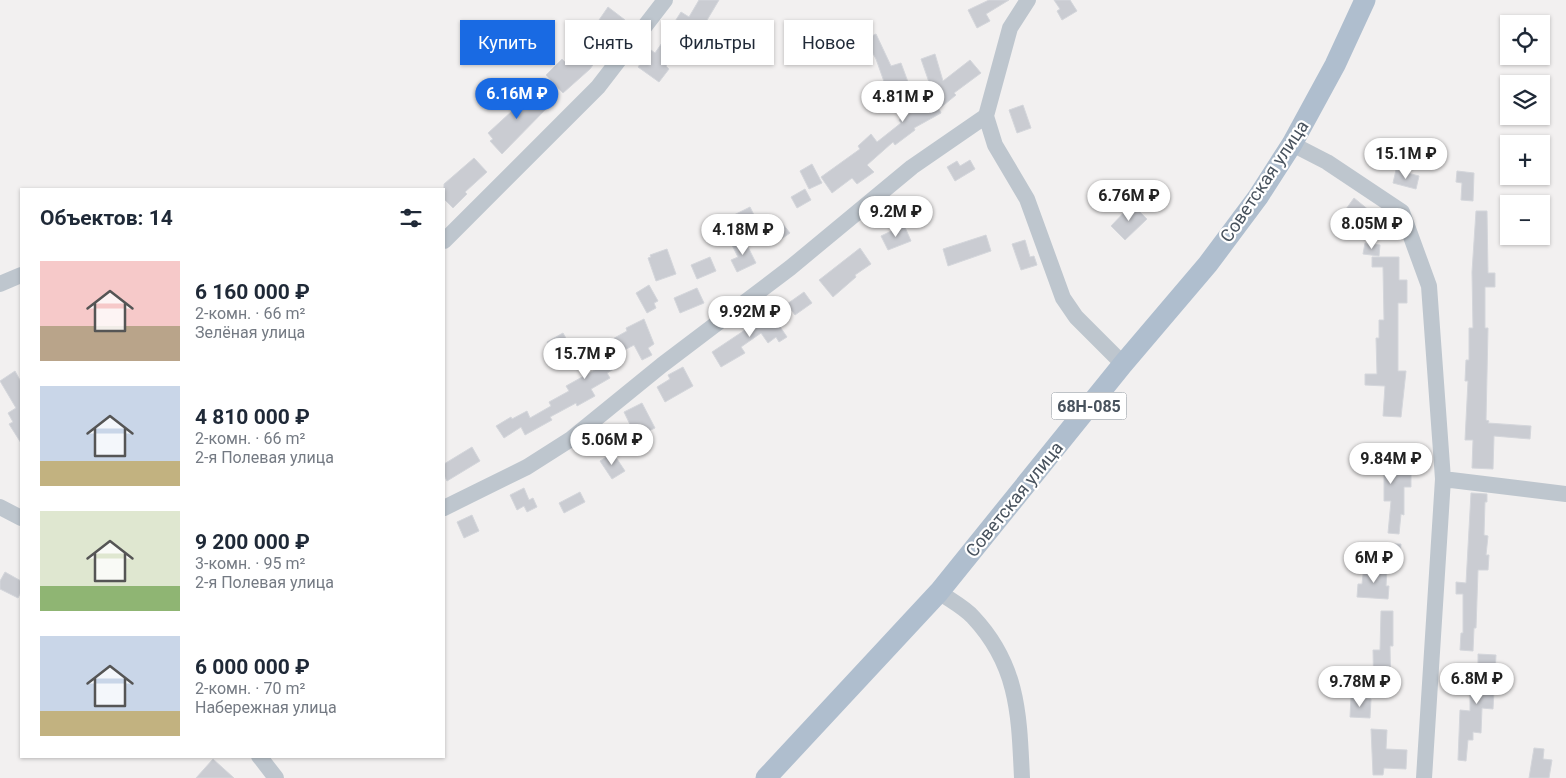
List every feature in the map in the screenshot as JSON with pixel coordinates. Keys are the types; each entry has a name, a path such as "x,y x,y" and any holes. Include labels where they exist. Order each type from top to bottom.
{"main road":[{"name":"Советская улица","path":"766,778 939,592 1123,364 1208,264 1258,197 1292,144 1335,65 1365,0"}],"street":[{"path":"445,240 598,87 664,0"},
{"path":"1028,0 1010,28 986,116 995,145 1027,199 1063,298 1076,317 1123,364"},
{"path":"445,508 527,467 571,439 654,371 790,268 912,167 986,116"},
{"path":"1292,144 1327,162 1402,212 1429,286 1443,479 1424,778"},
{"path":"0,284 20,275"},
{"path":"1443,479 1566,494"},
{"path":"0,507 20,517"},
{"path":"939,592 972,616 991,639 1006,664 1019,714 1022,778"},
{"path":"261,758 276,778"}],"building":[{"path":"699,0 719,0 707,20 676,20 681,12 689,17"},
{"path":"989,0 1009,0 986,14 990,21 977,28 968,10"},
{"path":"1054,0 1070,0 1077,11 1062,20 1057,11 1060,9"},
{"path":"608,7 625,20 599,20"},
{"path":"876,34 891,66 901,63 908,82 887,90 873,54 873,35"},
{"path":"661,44 661,65 667,65 669,69 659,82 638,67 640,65 651,65 651,50 655,53"},
{"path":"935,54 943,81 970,60 981,73 954,93 956,95 939,109 941,113 914,128 915,130 895,145 893,142 867,165 874,172 857,184 852,178 832,193 821,177 860,149 858,146 871,134 877,142 901,123 899,120 911,111 910,108 935,95 928,87 930,85 921,59"},
{"path":"562,59 565,65 593,65 563,93 546,75"},
{"path":"527,87 547,108 502,154 490,141 493,139 488,133 512,111 507,106"},
{"path":"1023,105 1031,128 1017,133 1009,110"},
{"path":"474,158 487,172 465,192 467,194 453,208 445,200 444,184"},
{"path":"970,160 975,169 955,181 947,167 957,161 960,166"},
{"path":"812,164 822,183 809,189 800,171"},
{"path":"1396,170 1419,176 1416,189 1393,183"},
{"path":"1457,171 1474,173 1473,201 1461,200 1462,183 1456,182"},
{"path":"805,189 811,200 797,208 791,197"},
{"path":"1354,198 1381,220 1370,235 1341,216"},
{"path":"1132,204 1147,219 1125,240 1111,226"},
{"path":"750,207 761,229 743,238 732,216"},
{"path":"1476,211 1487,211 1488,273 1495,273 1495,287 1485,287 1485,328 1488,328 1486,420 1489,421 1488,423 1531,426 1530,439 1494,436 1493,469 1472,468 1473,440 1465,440 1468,381 1465,381 1466,360 1469,360 1469,328 1473,328 1472,272"},
{"path":"782,223 790,233 774,244 767,233"},
{"path":"904,225 911,241 888,250 881,236"},
{"path":"986,235 991,251 948,266 943,249"},
{"path":"744,239 756,263 737,272 731,260 738,257 732,245"},
{"path":"1025,240 1030,257 1034,256 1037,265 1021,270 1012,244"},
{"path":"1365,243 1380,245 1379,256 1363,254"},
{"path":"860,248 871,264 855,275 856,277 833,297 819,280"},
{"path":"667,249 676,274 656,281 648,258 651,257 650,255"},
{"path":"710,257 716,271 697,279 691,265"},
{"path":"1372,257 1399,257 1399,280 1407,280 1407,303 1398,303 1398,371 1406,371 1401,417 1383,416 1385,386 1365,385 1365,374 1377,374 1376,338 1379,338 1379,320 1384,320 1383,267 1372,267"},
{"path":"649,285 658,301 654,303 656,308 647,313 636,293"},
{"path":"697,288 704,303 680,313 674,298"},
{"path":"804,292 812,303 795,315 787,304"},
{"path":"768,309 787,337 779,342 776,337 768,343 761,333 741,347 745,353 721,367 712,352 763,318 760,314"},
{"path":"644,319 654,344 648,348 652,355 642,360 634,345 613,356 619,366 607,373 610,378 591,389 595,396 577,406 576,403 550,417 552,420 525,435 521,427 504,438 496,426 511,417 512,419 527,411 530,418 551,406 549,402 569,391 566,386 602,366 595,353 610,344 609,341 627,331 626,328"},
{"path":"563,333 572,349 556,358 547,342"},
{"path":"683,367 693,386 665,402 657,387 670,379 668,375"},
{"path":"15,371 20,380 20,441 9,424 13,422 8,413 16,408 0,381"},
{"path":"642,403 655,428 636,437 624,412"},
{"path":"472,447 480,461 447,481 445,477 445,463"},
{"path":"1374,448 1396,451 1392,474 1411,475 1411,487 1404,487 1404,515 1401,514 1399,534 1388,533 1391,501 1384,501 1384,471 1366,468 1369,456 1373,456"},
{"path":"613,453 625,471 612,479 600,461"},
{"path":"524,488 529,500 533,498 537,507 527,512 524,506 517,510 510,495"},
{"path":"580,492 585,502 564,513 559,503"},
{"path":"1471,493 1487,494 1484,535 1488,536 1486,555 1489,555 1488,570 1478,570 1476,628 1474,628 1473,651 1460,650 1461,633 1463,633 1463,594 1456,594 1456,582 1466,583"},
{"path":"472,515 479,531 464,538 457,522"},
{"path":"1392,544 1401,544 1399,568 1380,567 1381,554 1391,555"},
{"path":"1364,566 1387,568 1386,586 1389,586 1388,599 1357,597 1358,584 1362,584"},
{"path":"5,572 20,580 20,594 18,598 0,589 0,581"},
{"path":"1381,611 1393,611 1393,646 1390,646 1391,696 1374,696 1373,650 1380,650"},
{"path":"1478,654 1496,655 1493,709 1482,708 1481,733 1473,732 1473,740 1468,740 1466,761 1458,760 1460,710 1470,711 1470,689 1483,689 1483,667 1478,667"},
{"path":"1351,697 1371,699 1370,718 1350,717"},
{"path":"1371,729 1387,730 1386,749 1407,750 1406,769 1384,768 1383,775 1373,775"},
{"path":"1534,748 1544,749 1543,759 1552,760 1549,778 1529,778"},
{"path":"213,759 234,778 196,778"}]}
